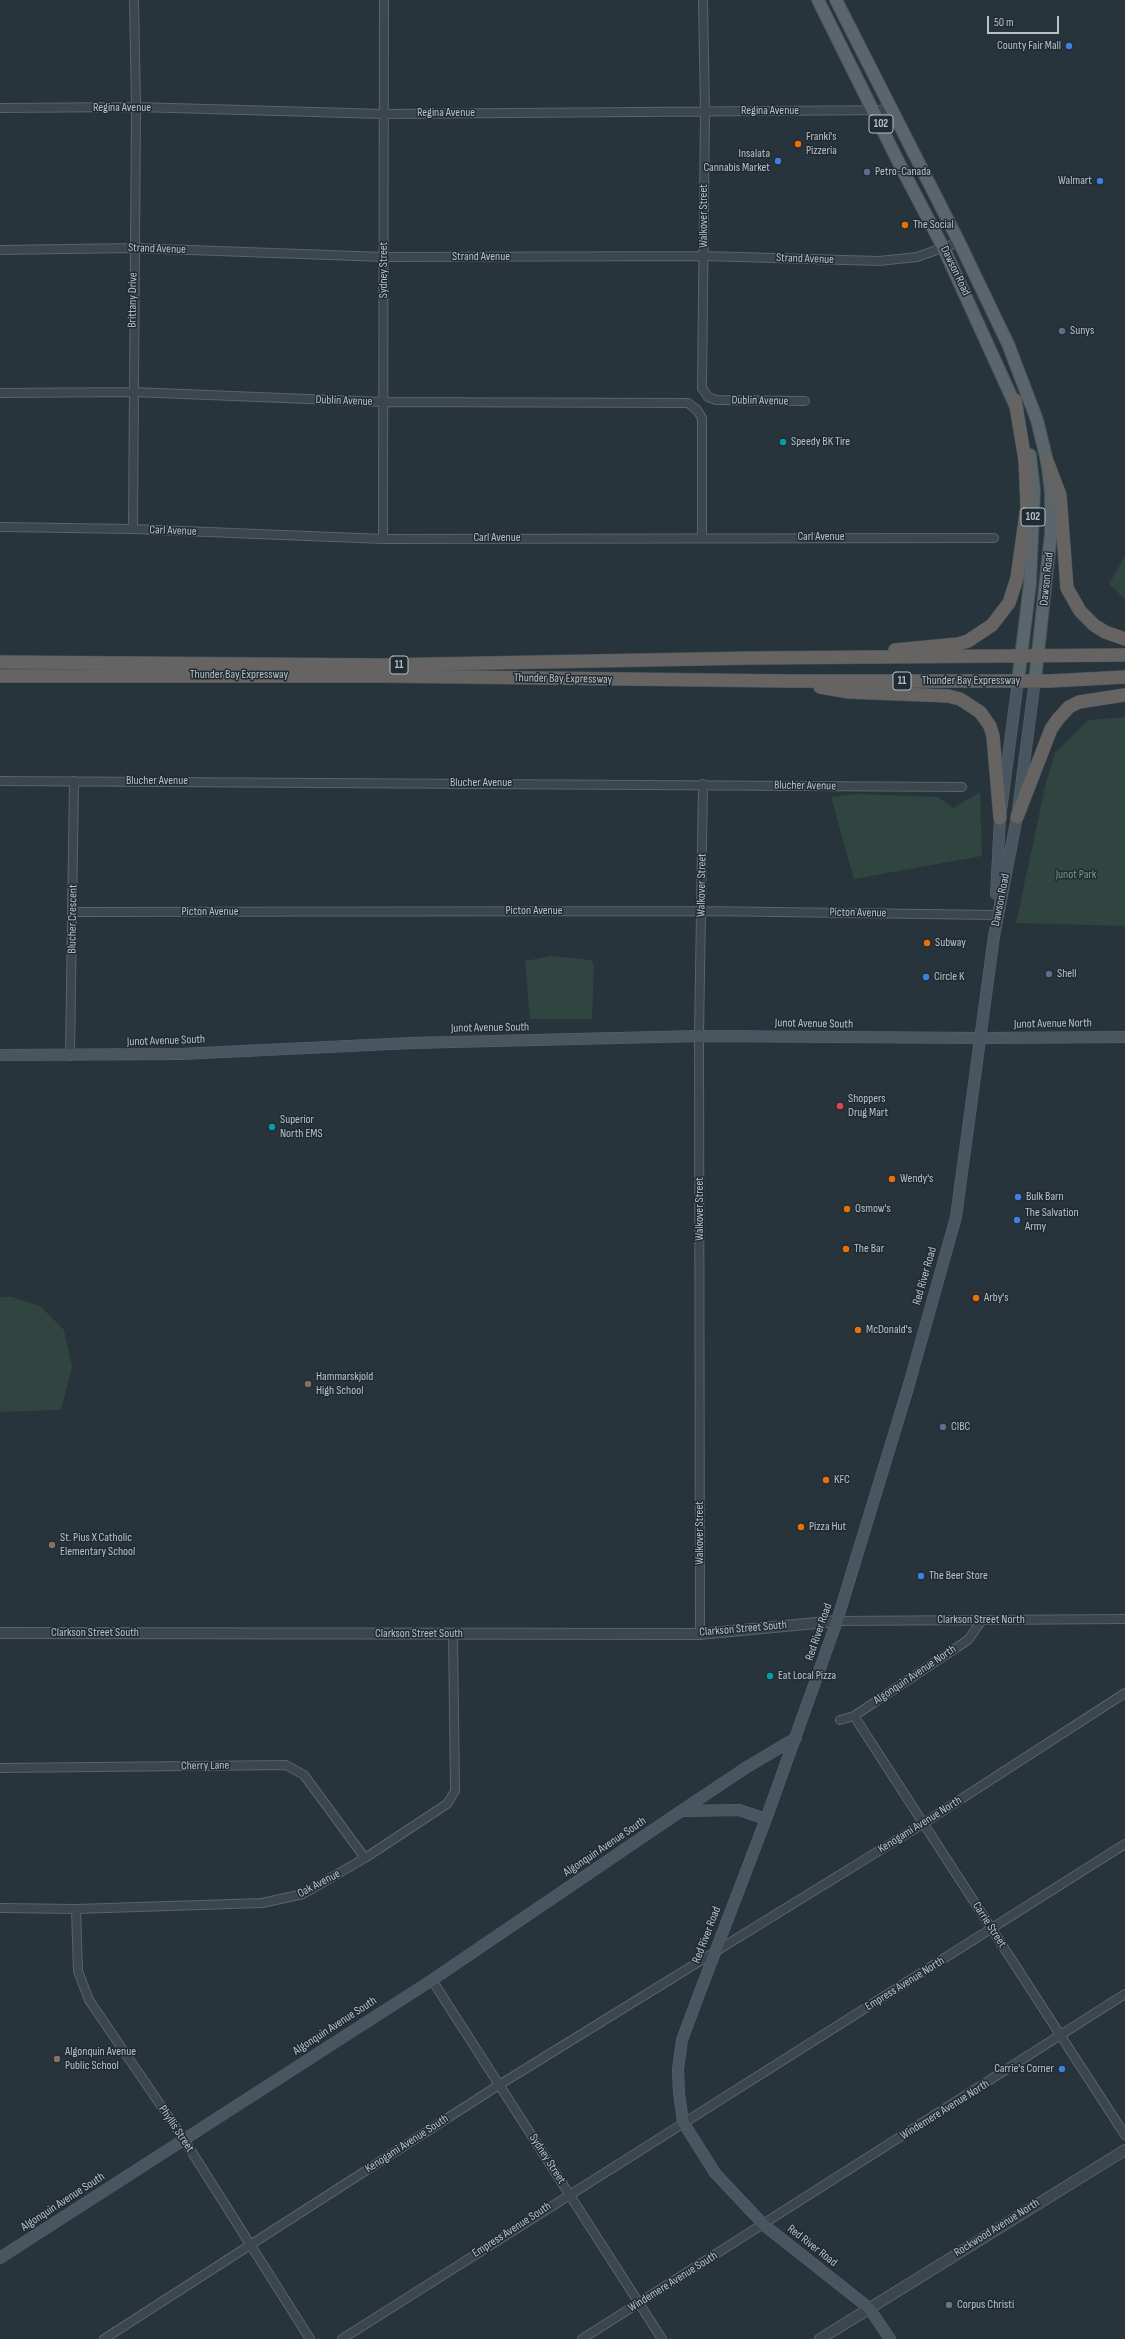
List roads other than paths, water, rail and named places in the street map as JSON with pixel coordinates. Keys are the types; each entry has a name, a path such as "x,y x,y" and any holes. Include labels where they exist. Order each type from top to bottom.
{"highway":[{"path":"797,657 958,644 984,632 1006,610 1017,578 1027,506 1025,460 1015,400"},
{"path":"1047,461 1060,495 1067,588 1080,611 1094,625 1105,632 1125,639"},
{"name":"Thunder Bay Expressway","path":"0,662 380,665 797,657 1039,657 1125,655"},
{"name":"Thunder Bay Expressway","path":"0,676 373,676 787,681 1018,681 1125,677"},
{"path":"787,681 848,692 939,695 960,699 969,704 980,712 990,726 993,736 1000,818"},
{"path":"1016,817 1052,729 1058,719 1069,707 1079,702 1125,695"}],"main road":[{"name":"Dawson Road","path":"818,0 901,167 944,249 1015,400 1031,460 1034,490 1030,584 1000,818 994,936"},
{"name":"Dawson Road","path":"836,0 959,242 1008,344 1037,420 1047,461 1051,493 1051,533 1039,657 1016,817 994,936"},
{"name":"Red River Road","path":"890,2339 869,2308 764,2225 715,2173 683,2122 679,2093 678,2068 682,2040 796,1738 837,1621 908,1388 956,1217 994,936"},
{"name":"Junot Avenue South","path":"0,1055 70,1056 181,1054 411,1043 699,1036 981,1038"},
{"name":"Junot Avenue North","path":"981,1038 1125,1037"},
{"name":"Algonquin Avenue South","path":"0,2258 183,2138 432,1980 747,1767 796,1738"},
{"path":"681,1811 739,1810 766,1819"}],"street":[{"name":"Brittany Drive","path":"133,529 136,107 134,0"},
{"name":"Sydney Street","path":"383,539 384,0"},
{"name":"Walkover Street","path":"703,0 705,111 702,388 708,397 716,400"},
{"name":"Regina Avenue","path":"0,108 136,107 384,114 892,110"},
{"name":"Strand Avenue","path":"0,250 134,248 384,257 704,256 879,261 918,258 959,242"},
{"name":"Dublin Avenue","path":"0,393 133,392 383,402 688,403 697,410 702,418 702,537"},
{"name":"Dublin Avenue","path":"716,400 805,401"},
{"name":"Carl Avenue","path":"0,527 133,529 383,539 702,537 994,538"},
{"name":"Blucher Avenue","path":"0,781 703,784 962,787"},
{"name":"Blucher Crescent","path":"70,1056 74,781"},
{"name":"Walkover Street","path":"700,1634 699,1036 703,784"},
{"name":"Picton Avenue","path":"73,912 702,911 995,915"},
{"name":"Clarkson Street North","path":"837,1621 1125,1619"},
{"name":"Algonquin Avenue North","path":"840,1720 854,1716 968,1640 982,1620"},
{"name":"Clarkson Street South","path":"0,1633 700,1634 837,1621"},
{"name":"Oak Avenue","path":"0,1908 76,1909 262,1904 286,1900 303,1894 365,1858 447,1804 455,1792 453,1634"},
{"name":"Kenogami Avenue North","path":"714,1954 924,1823 1125,1693"},
{"name":"Carrie Street","path":"854,1716 992,1930 1062,2035 1125,2135"},
{"name":"Cherry Lane","path":"0,1768 286,1765 304,1775 365,1858"},
{"name":"Empress Avenue North","path":"683,2122 992,1930 1125,1844"},
{"name":"Phyllis Street","path":"76,1909 78,1971 89,2000 183,2138 310,2339"},
{"name":"Kenogami Avenue South","path":"104,2339 499,2085 714,1954"},
{"name":"Sydney Street","path":"432,1980 662,2339"},
{"name":"Windemere Avenue North","path":"764,2225 1125,1994"},
{"name":"Empress Avenue South","path":"342,2339 683,2122"},
{"name":"Rockwood Avenue North","path":"820,2339 1125,2150"},
{"name":"Windemere Avenue South","path":"582,2339 764,2225"}],"place":[{"name":"County Fair Mall","path":"1069,46"},
{"name":"Franki's Pizzeria","path":"798,144"},
{"name":"Insalata Cannabis Market","path":"778,161"},
{"name":"Petro-Canada","path":"867,172"},
{"name":"Walmart","path":"1100,181"},
{"name":"The Social","path":"905,225"},
{"name":"Sunys","path":"1062,331"},
{"name":"Speedy BK Tire","path":"783,442"},
{"name":"Subway","path":"927,943"},
{"name":"Shell","path":"1049,974"},
{"name":"Circle K","path":"926,977"},
{"name":"Shoppers Drug Mart","path":"840,1106"},
{"name":"Superior North EMS","path":"272,1127"},
{"name":"Wendy's","path":"892,1179"},
{"name":"Bulk Barn","path":"1018,1197"},
{"name":"Osmow's","path":"847,1209"},
{"name":"The Salvation Army","path":"1017,1220"},
{"name":"The Bar","path":"846,1249"},
{"name":"Arby's","path":"976,1298"},
{"name":"McDonald's","path":"858,1330"},
{"name":"Hammarskjold High School","path":"308,1384"},
{"name":"CIBC","path":"943,1427"},
{"name":"KFC","path":"826,1480"},
{"name":"Pizza Hut","path":"801,1527"},
{"name":"St. Pius X Catholic Elementary School","path":"52,1545"},
{"name":"The Beer Store","path":"921,1576"},
{"name":"Eat Local Pizza","path":"770,1676"},
{"name":"Algonquin Avenue Public School","path":"57,2059"},
{"name":"Carrie's Corner","path":"1062,2069"},
{"name":"Corpus Christi","path":"949,2305"}],"park label":[{"name":"Junot Park","path":"1076,875"}]}
